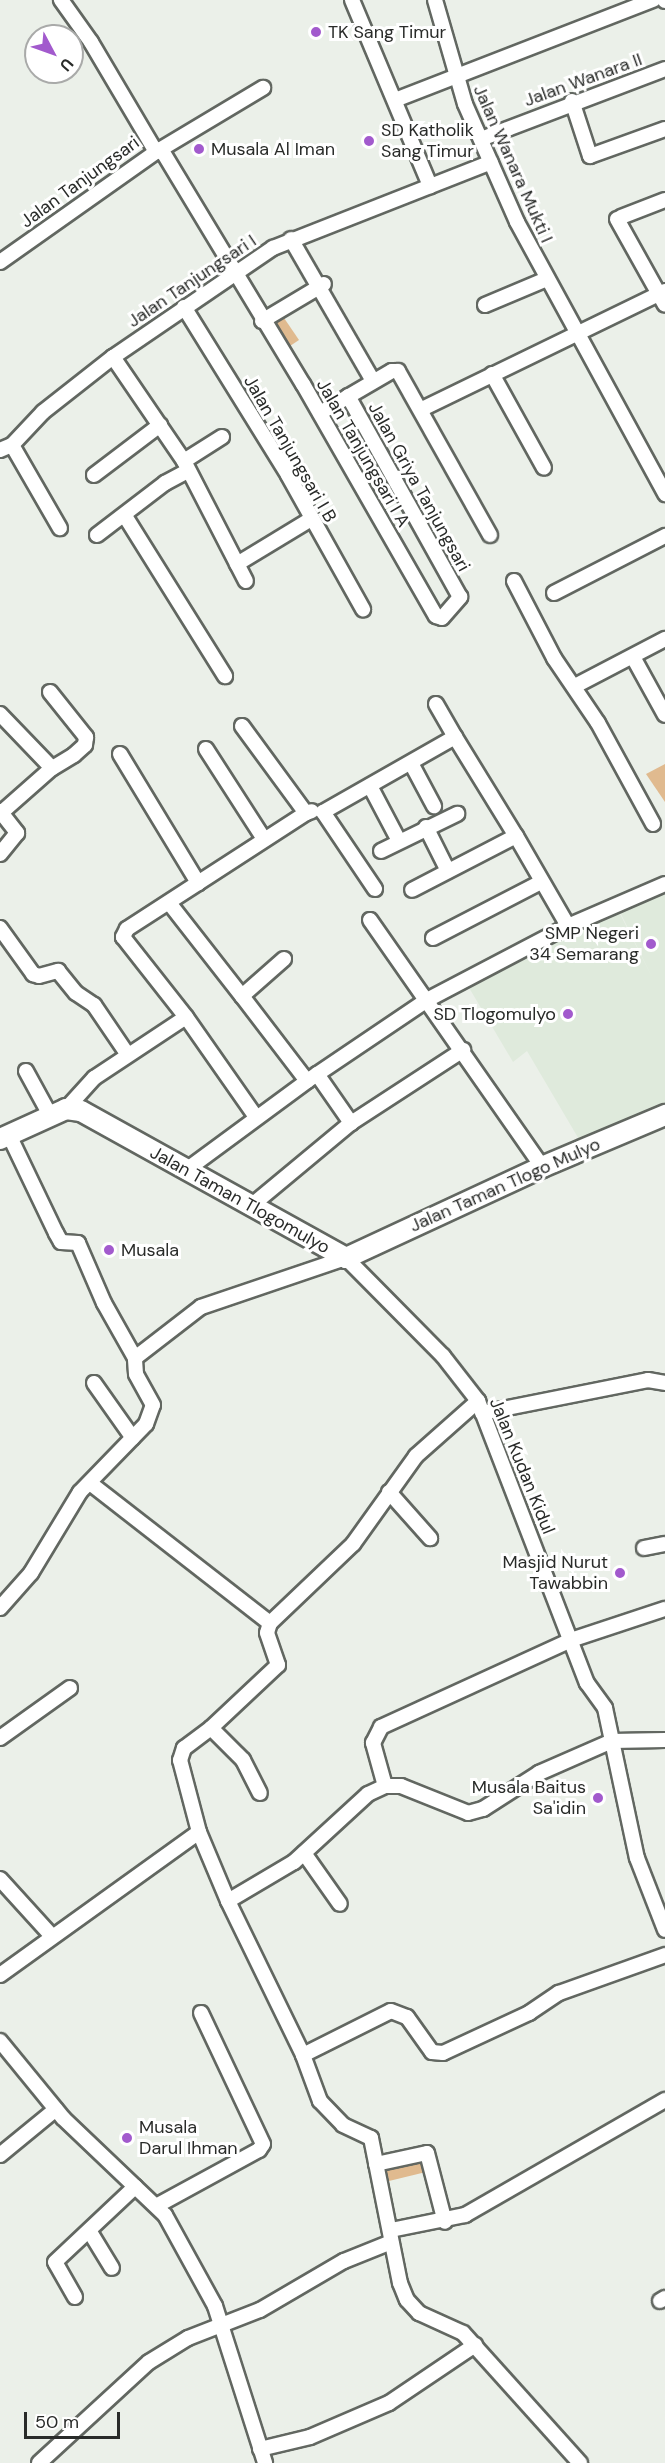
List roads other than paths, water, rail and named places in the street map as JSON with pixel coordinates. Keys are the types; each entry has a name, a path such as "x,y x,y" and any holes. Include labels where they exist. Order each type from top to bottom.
{"street":[{"name":"Jalan Tanjungsari","path":"61,0 92,42 236,276"},
{"path":"352,0 430,186"},
{"name":"Jalan Wanara Mukti I","path":"436,0 456,76 491,162 547,279 665,494"},
{"path":"395,100 653,0"},
{"name":"Jalan Wanara II","path":"481,138 572,101 665,69"},
{"path":"158,151 262,88"},
{"path":"572,101 590,156 665,129"},
{"name":"Jalan Tanjungsari","path":"0,262 158,151"},
{"name":"Jalan Tanjungsari I","path":"6,447 43,412 113,357 184,308 295,238 491,162"},
{"path":"422,409 492,374 663,297 619,218 665,200"},
{"name":"Jalan Griya Tanjungsari","path":"295,238 375,380"},
{"name":"Jalan Tanjungsari I A","path":"236,276 320,413 438,618 460,599 459,594"},
{"path":"485,305 547,279"},
{"path":"262,321 321,286"},
{"name":"Jalan Tanjungsari I B","path":"184,308 363,609"},
{"path":"113,357 186,466 246,581"},
{"name":"Jalan Griya Tanjungsari","path":"320,413 375,380 398,371 422,409 490,536"},
{"path":"492,374 544,468"},
{"name":"Jalan Griya Tanjungsari","path":"348,396 459,594"},
{"path":"94,475 160,425"},
{"path":"97,536 222,437"},
{"path":"6,447 60,528"},
{"path":"125,516 225,676"},
{"path":"237,564 311,519"},
{"path":"554,593 665,536"},
{"path":"513,581 554,658 575,686 653,824"},
{"path":"575,686 665,639"},
{"path":"633,657 665,715"},
{"path":"0,854 17,833 1,812 52,768 74,755 85,745 86,737 50,692"},
{"path":"436,704 568,926"},
{"path":"0,714 52,768"},
{"path":"242,726 306,813"},
{"path":"256,1117 186,1017 123,937 127,929 170,904 198,883 306,813 322,812 455,737"},
{"path":"206,749 264,839"},
{"path":"120,754 198,883"},
{"path":"411,763 434,806"},
{"path":"370,786 399,841"},
{"path":"322,812 375,889"},
{"path":"381,851 426,827 457,814"},
{"path":"426,827 448,871"},
{"path":"412,890 516,836"},
{"path":"433,938 542,882"},
{"path":"185,1171 312,1077 427,1000 568,926 665,884"},
{"path":"170,904 242,996 351,1123"},
{"path":"370,920 463,1050 542,1167"},
{"path":"0,928 33,974 39,976 58,971 76,993 94,1005 128,1055"},
{"path":"242,996 284,959"},
{"path":"0,1608 31,1573 80,1492 146,1424 153,1405 136,1374 135,1358 104,1303 78,1243 61,1242 4,1137 58,1112 94,1078 186,1017"},
{"path":"251,1206 351,1123 463,1050"},
{"path":"26,1071 58,1112"},
{"name":"Jalan Taman Tlogomulyo","path":"58,1112 96,1117 185,1171 346,1258"},
{"name":"Jalan Taman Tlogo Mulyo","path":"346,1258 542,1167 665,1115"},
{"name":"Jalan Taman Tlogomulyo","path":"135,1358 201,1307 346,1258"},
{"name":"Jalan Kudan Kidul","path":"346,1258 443,1356 480,1407 586,1683 605,1708 637,1858 665,1930"},
{"path":"580,2463 458,2329 418,2313 411,2306 400,2283 371,2138 343,2126 325,2110 303,2055 228,1901 199,1832 180,1760 184,1748 212,1728 278,1665 267,1633 270,1623 352,1544 422,1449 480,1407 648,1380 665,1383"},
{"path":"94,1383 133,1438"},
{"path":"90,1483 270,1623"},
{"path":"389,1492 430,1538"},
{"path":"644,1548 665,1545"},
{"path":"385,1786 373,1743 381,1727 571,1640 665,1610"},
{"path":"0,1738 70,1688"},
{"path":"212,1728 243,1760 260,1793"},
{"path":"228,1901 269,1880 304,1854 368,1794 385,1786 401,1786 468,1812 483,1809 539,1773 612,1741 665,1740"},
{"path":"0,1975 51,1935 199,1832"},
{"path":"304,1854 340,1904"},
{"path":"0,1879 51,1935"},
{"path":"303,2055 391,2011 407,2017 432,2052 443,2053 529,2013 559,1993 665,1955"},
{"path":"158,2205 251,2155 263,2145 201,2013"},
{"path":"0,2041 56,2109 135,2187 158,2205 215,2306 265,2463"},
{"path":"39,2463 149,2362 188,2338 260,2310 391,2236 445,2222 530,2181 603,2133 665,2100"},
{"path":"0,2155 56,2109"},
{"path":"376,2164 427,2153 445,2222"},
{"path":"75,2297 55,2262 90,2232 135,2187"},
{"path":"90,2232 112,2268"},
{"path":"261,2449 310,2437 389,2403 475,2345"}],"place":[{"name":"TK Sang Timur","path":"316,32"},
{"name":"SD Katholik Sang Timur","path":"369,141"},
{"name":"Musala Al Iman","path":"199,149"},
{"name":"SMP Negeri 34 Semarang","path":"651,944"},
{"name":"SD Tlogomulyo","path":"568,1014"},
{"name":"Musala","path":"109,1250"},
{"name":"Masjid Nurut Tawabbin","path":"620,1573"},
{"name":"Musala Baitus Sa'idin","path":"598,1798"},
{"name":"Musala Darul Ihman","path":"127,2138"}]}
